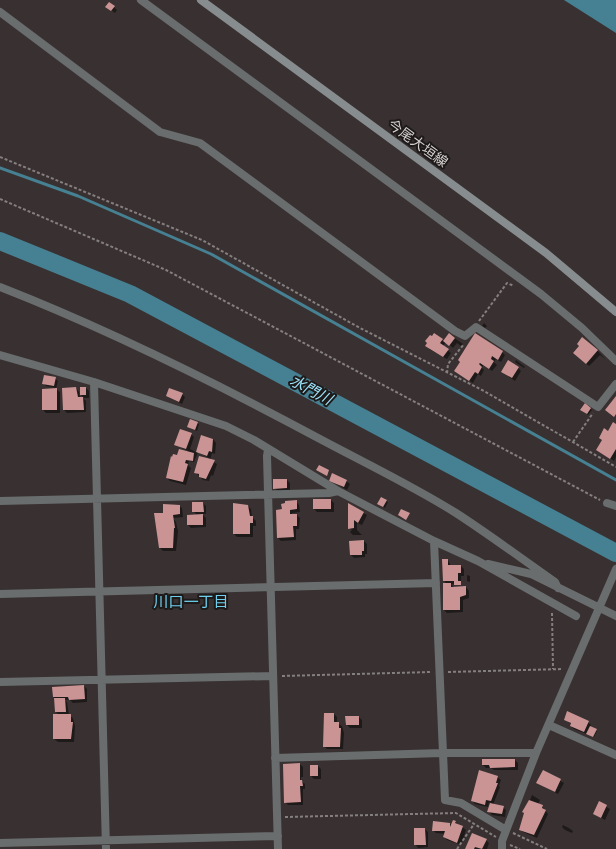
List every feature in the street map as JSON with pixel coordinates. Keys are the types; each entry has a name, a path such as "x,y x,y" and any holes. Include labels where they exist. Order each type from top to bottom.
{"main road":[{"name":"今尾大垣線","path":"201,0 546,253 616,312"}],"street":[{"path":"141,0 541,294 582,328 616,361"},
{"path":"0,12 160,132 200,143 430,312 465,336 476,327 598,407 616,384"},
{"path":"0,287 55,308 267,410 455,513 555,582 558,588"},
{"path":"0,355 94,382 226,426 254,440 268,450 338,491 434,541 478,561 576,616"},
{"path":"94,382 106,849"},
{"path":"268,450 270,588 278,849"},
{"path":"0,500 329,493 338,491"},
{"path":"607,503 616,506"},
{"path":"434,541 445,800 461,803 506,830"},
{"path":"478,561 531,574 616,616"},
{"path":"502,845 506,830 536,753 616,569"},
{"path":"0,594 436,583"},
{"path":"0,682 273,676"},
{"path":"549,725 616,755"},
{"path":"275,758 442,753 536,753"},
{"path":"0,843 278,836"}],"path":[{"path":"0,157 202,240 360,328 484,391 616,467"},
{"path":"0,200 166,270 607,503"},
{"path":"476,327 507,283 521,288"},
{"path":"447,373 448,364 465,342 465,336"},
{"path":"573,442 598,407"},
{"path":"552,603 553,669"},
{"path":"273,676 573,669"},
{"path":"277,817 456,813 474,824 502,845 520,849"},
{"path":"457,849 481,814"},
{"path":"506,830 547,849"}],"water":[{"path":"564,0 616,0 616,33"}],"building":[{"path":"109,2 115,6 111,11 105,7"},
{"path":"434,333 443,339 440,343 449,349 443,357 425,346 427,343 425,341"},
{"path":"449,333 455,338 449,346 443,341"},
{"path":"475,333 503,351 498,360 492,356 491,359 494,361 489,369 480,363 479,364 482,367 478,374 475,372 469,381 454,371 460,362 458,360"},
{"path":"582,337 598,350 586,364 573,353 579,346 577,344"},
{"path":"508,360 519,367 512,378 501,372"},
{"path":"44,375 56,377 54,386 42,384"},
{"path":"76,387 78,397 83,397 84,410 63,410 62,388"},
{"path":"80,387 86,387 86,395 80,395"},
{"path":"57,388 57,410 42,410 42,389"},
{"path":"169,388 183,393 179,402 166,396"},
{"path":"616,396 616,414 614,417 605,410"},
{"path":"585,403 591,408 587,414 580,410"},
{"path":"190,419 198,422 195,430 187,427"},
{"path":"613,422 616,424 616,449 610,459 596,450 602,440 599,438 604,428 608,431"},
{"path":"180,429 192,433 186,449 174,445"},
{"path":"201,435 213,439 212,452 209,451 207,456 196,452"},
{"path":"179,449 194,453 193,461 186,460 185,463 188,464 183,482 166,478 171,456 172,457 173,454 177,455"},
{"path":"199,456 215,460 206,479 199,477 199,474 194,473"},
{"path":"319,465 329,470 327,476 316,470"},
{"path":"332,473 347,480 344,487 329,481"},
{"path":"273,479 287,479 287,488 273,489"},
{"path":"381,497 387,500 383,507 377,504"},
{"path":"313,499 331,499 331,509 313,509"},
{"path":"297,500 297,509 290,510 290,514 297,514 297,526 293,526 294,537 277,538 276,510 282,509 281,504 285,503 285,501"},
{"path":"192,502 203,502 204,512 192,512"},
{"path":"233,503 248,505 250,516 253,516 253,523 250,523 250,534 233,534"},
{"path":"348,503 364,512 358,523 354,520 354,528 348,529"},
{"path":"163,504 180,505 180,514 173,515 175,528 173,548 159,548 154,513 163,513"},
{"path":"401,509 410,513 406,520 398,515"},
{"path":"203,514 203,525 187,525 187,515"},
{"path":"364,540 364,551 362,551 362,555 350,555 349,541"},
{"path":"442,559 448,559 448,565 461,565 461,573 458,573 458,581 461,581 461,585 454,585 454,581 443,581"},
{"path":"443,583 451,583 451,587 466,586 466,595 460,597 460,610 443,610"},
{"path":"84,685 85,699 69,700 68,697 53,697 52,687"},
{"path":"54,698 65,698 66,712 55,712"},
{"path":"567,711 589,721 584,732 570,726 571,723 564,720"},
{"path":"324,713 334,713 334,722 339,722 339,728 341,728 340,747 323,747"},
{"path":"53,714 71,714 71,722 73,722 71,739 53,739"},
{"path":"345,716 359,716 359,725 346,725"},
{"path":"590,726 597,729 593,737 586,734"},
{"path":"482,759 515,759 515,767 490,768 489,765 482,765"},
{"path":"300,763 300,780 302,780 303,786 300,786 301,802 284,803 283,764"},
{"path":"310,765 318,765 318,776 310,776"},
{"path":"479,770 498,776 496,783 498,783 491,801 486,800 485,805 471,801"},
{"path":"543,770 561,779 555,792 536,783"},
{"path":"529,800 543,805 542,808 546,810 534,835 519,830 524,813 522,812"},
{"path":"599,801 607,805 601,818 593,814"},
{"path":"490,803 504,806 502,814 487,812"},
{"path":"453,820 456,821 455,823 463,826 457,843 443,837 445,831 432,831 433,821 450,823 450,827"},
{"path":"414,828 425,828 426,845 414,845"},
{"path":"472,833 487,839 482,849 475,847 474,849 465,849"}],"waterway":[{"path":"0,168 78,196 211,254 616,480"},
{"name":"水門川","path":"0,241 130,294 616,553"}],"district":[{"name":"川口一丁目","path":"191,602"}]}
